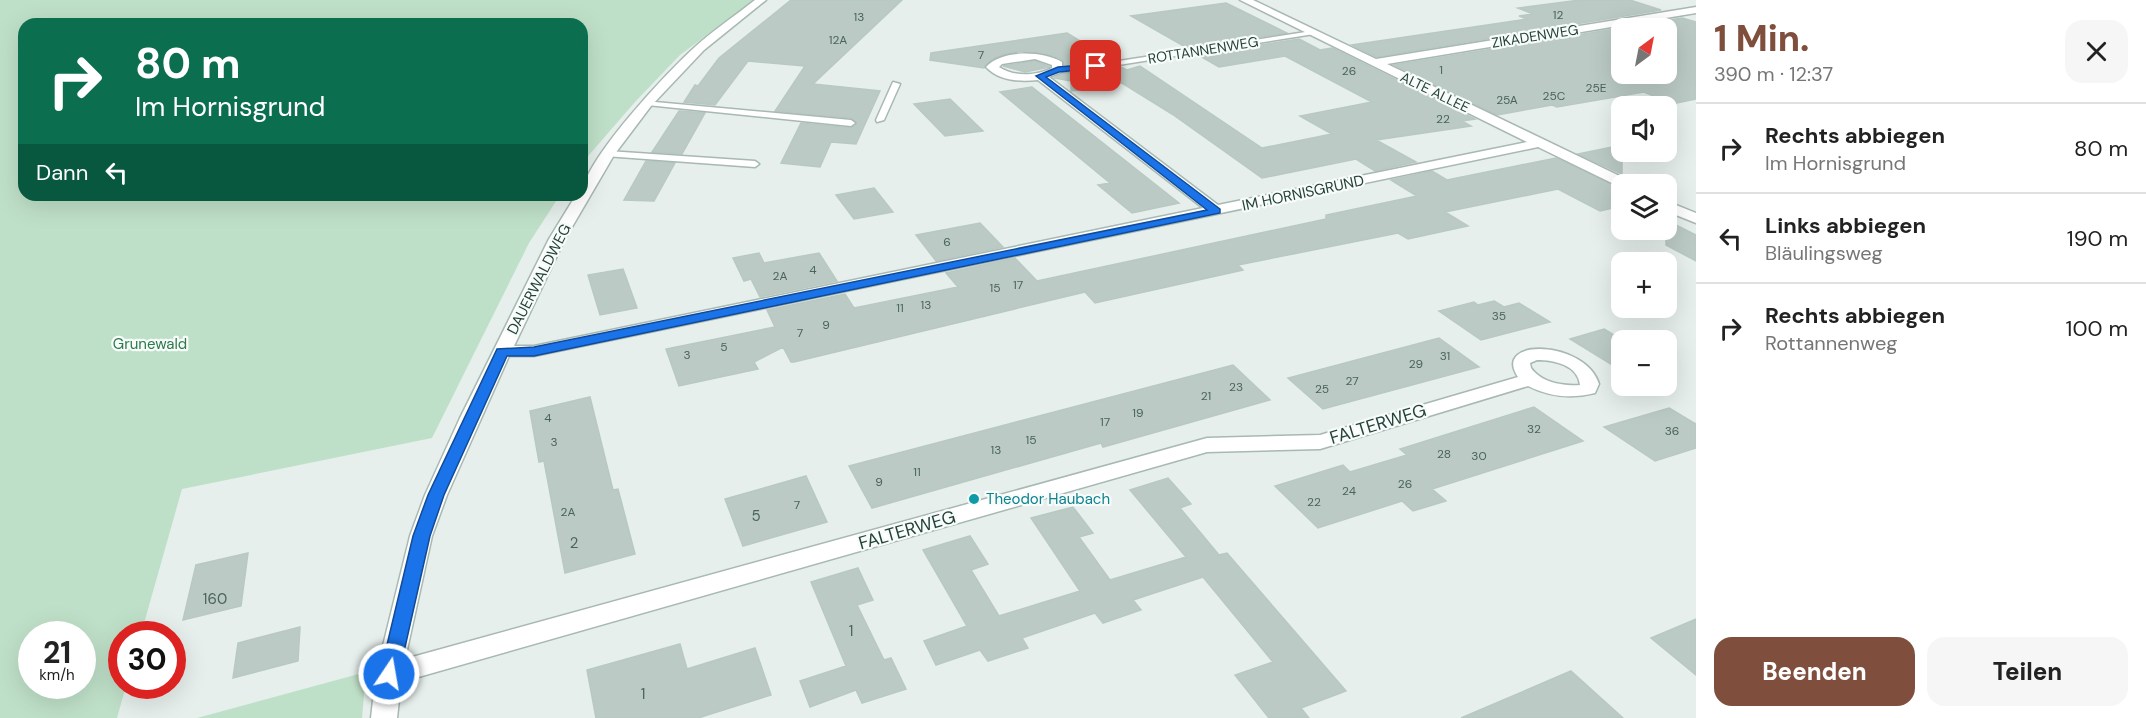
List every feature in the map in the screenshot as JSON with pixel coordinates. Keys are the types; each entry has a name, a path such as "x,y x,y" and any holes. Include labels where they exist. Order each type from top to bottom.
{"street":[{"name":"DAUERWALDWEG","path":"588,187 608,154 647,103 700,48 761,0"},
{"name":"ALTE ALLEE","path":"1245,0 1611,177"},
{"name":"ZIKADENWEG","path":"1375,63 1696,10"},
{"path":"1035,56 1058,64 1058,70 1040,76 1008,75 992,68 999,61 1035,56"},
{"path":"1040,76 1216,211"},
{"name":"IM HORNISGRUND","path":"502,351 534,351 1539,143"},
{"name":"DAUERWALDWEG","path":"384,718 389,674 421,536 436,495 502,351 557,239 580,201"},
{"path":"1677,205 1696,203"},
{"path":"1677,210 1696,219"},
{"name":"FALTERWEG","path":"389,674 1207,445 1320,442 1531,379"}],"lane":[{"name":"ROTTANNENWEG","path":"1058,70 1074,70 1312,33"},
{"path":"880,120 896,84"},
{"path":"647,103 851,123"},
{"path":"608,154 755,164"}],"green space":[{"name":"Grunewald","path":"0,0 754,0 680,55 588,156 588,18 18,18 18,201 556,201 529,243 432,438 182,489 145,621 108,621 108,699 122,699 117,718 0,718"},
{"path":"366,672 362,718 197,718"}],"building":[{"path":"791,0 902,0 813,84 880,91 856,144 831,142 820,167 781,163 801,123 851,128 857,123 851,118 775,111 805,66 748,61 715,105 684,102 695,85 698,86 719,58"},
{"path":"1580,0 1630,0 1661,10 1376,57 1352,45 1527,19 1519,16 1533,14 1518,8"},
{"path":"1226,3 1287,33 1187,48 1131,16"},
{"path":"1677,19 1696,22 1696,99 1677,103 1677,96 1653,96 1644,92 1497,115 1394,65 1611,30 1611,84 1677,84"},
{"path":"1067,33 1111,60 1064,66 1063,60 1055,56 1023,51 1001,55 992,59 984,68 930,60 931,53"},
{"path":"1299,39 1320,50 1332,48 1475,119 1462,121 1471,126 1376,140 1416,162 1375,171 1356,159 1262,178 1172,114 1122,83 1071,91 1071,81 1054,78 1062,74 1121,67 1127,70 1140,66 1262,148 1332,134 1300,116 1372,102 1285,56 1219,67 1198,55"},
{"path":"1035,61 1050,67 1025,72 1003,66"},
{"path":"1032,87 1179,203 1132,213 1098,185 1110,183 1000,92"},
{"path":"950,99 983,131 945,136 914,104"},
{"path":"679,111 705,113 682,154 652,152"},
{"path":"1611,147 1611,162 1622,162 1622,174 1578,154"},
{"path":"1556,158 1611,184 1611,208 1600,211 1558,189 1445,212 1468,226 1408,239 1398,233 1238,265 1243,270 1095,303 1085,292 794,362 791,362 783,347 754,362 758,369 679,386 666,349 775,327 767,310 845,294 854,308 958,287 946,273 1015,258 1037,281 1326,219 1326,215 1417,196 1391,180 1432,171 1447,180"},
{"path":"646,161 675,163 654,201 624,200"},
{"path":"874,188 893,212 854,219 836,195"},
{"path":"980,223 1003,247 936,261 916,235"},
{"path":"1677,226 1696,235 1696,261 1666,245 1666,240 1677,240"},
{"path":"759,253 764,263 819,253 837,281 760,297 751,279 744,281 733,258"},
{"path":"623,269 637,308 600,315 588,275"},
{"path":"1494,301 1504,307 1519,303 1550,322 1481,340 1439,311 1474,302 1478,305"},
{"path":"1604,329 1611,333 1611,364 1570,339"},
{"path":"1439,338 1479,367 1323,409 1288,378"},
{"path":"1233,365 1270,400 1103,447 1101,443 872,508 849,466"},
{"path":"590,397 613,490 618,489 635,554 565,573 544,461 539,462 530,411"},
{"path":"1534,407 1583,441 1432,489 1446,501 1413,511 1402,501 1318,528 1275,486 1343,465 1350,472 1407,455 1400,449"},
{"path":"1669,408 1696,424 1696,448 1655,461 1604,427"},
{"path":"806,476 827,522 743,546 725,499"},
{"path":"1168,478 1191,504 1180,508 1219,555 1227,553 1346,691 1301,708 1309,718 1269,718 1235,675 1273,662 1203,577 1133,600 1141,610 1103,623 1095,613 1022,638 1028,648 988,661 980,650 936,665 924,641 967,626 923,550 970,536 988,564 971,570 999,616 1080,591 1031,518 1073,507 1093,533 1079,537 1110,580 1186,557 1130,490"},
{"path":"248,553 241,606 183,620 196,565"},
{"path":"858,568 873,600 857,605 884,660 891,658 906,689 862,703 856,690 810,707 800,681 846,666 811,582"},
{"path":"1696,619 1696,675 1651,638"},
{"path":"300,627 298,661 233,678 238,643"},
{"path":"680,644 687,669 755,648 771,695 698,718 596,718 587,670"},
{"path":"1571,671 1623,718 1461,718"}],"place":[{"name":"Theodor Haubach","path":"974,499"}],"route":[{"path":"389,674 421,536 436,495 502,351 534,351 1216,211 1040,76 1058,70 1096,66"}]}
